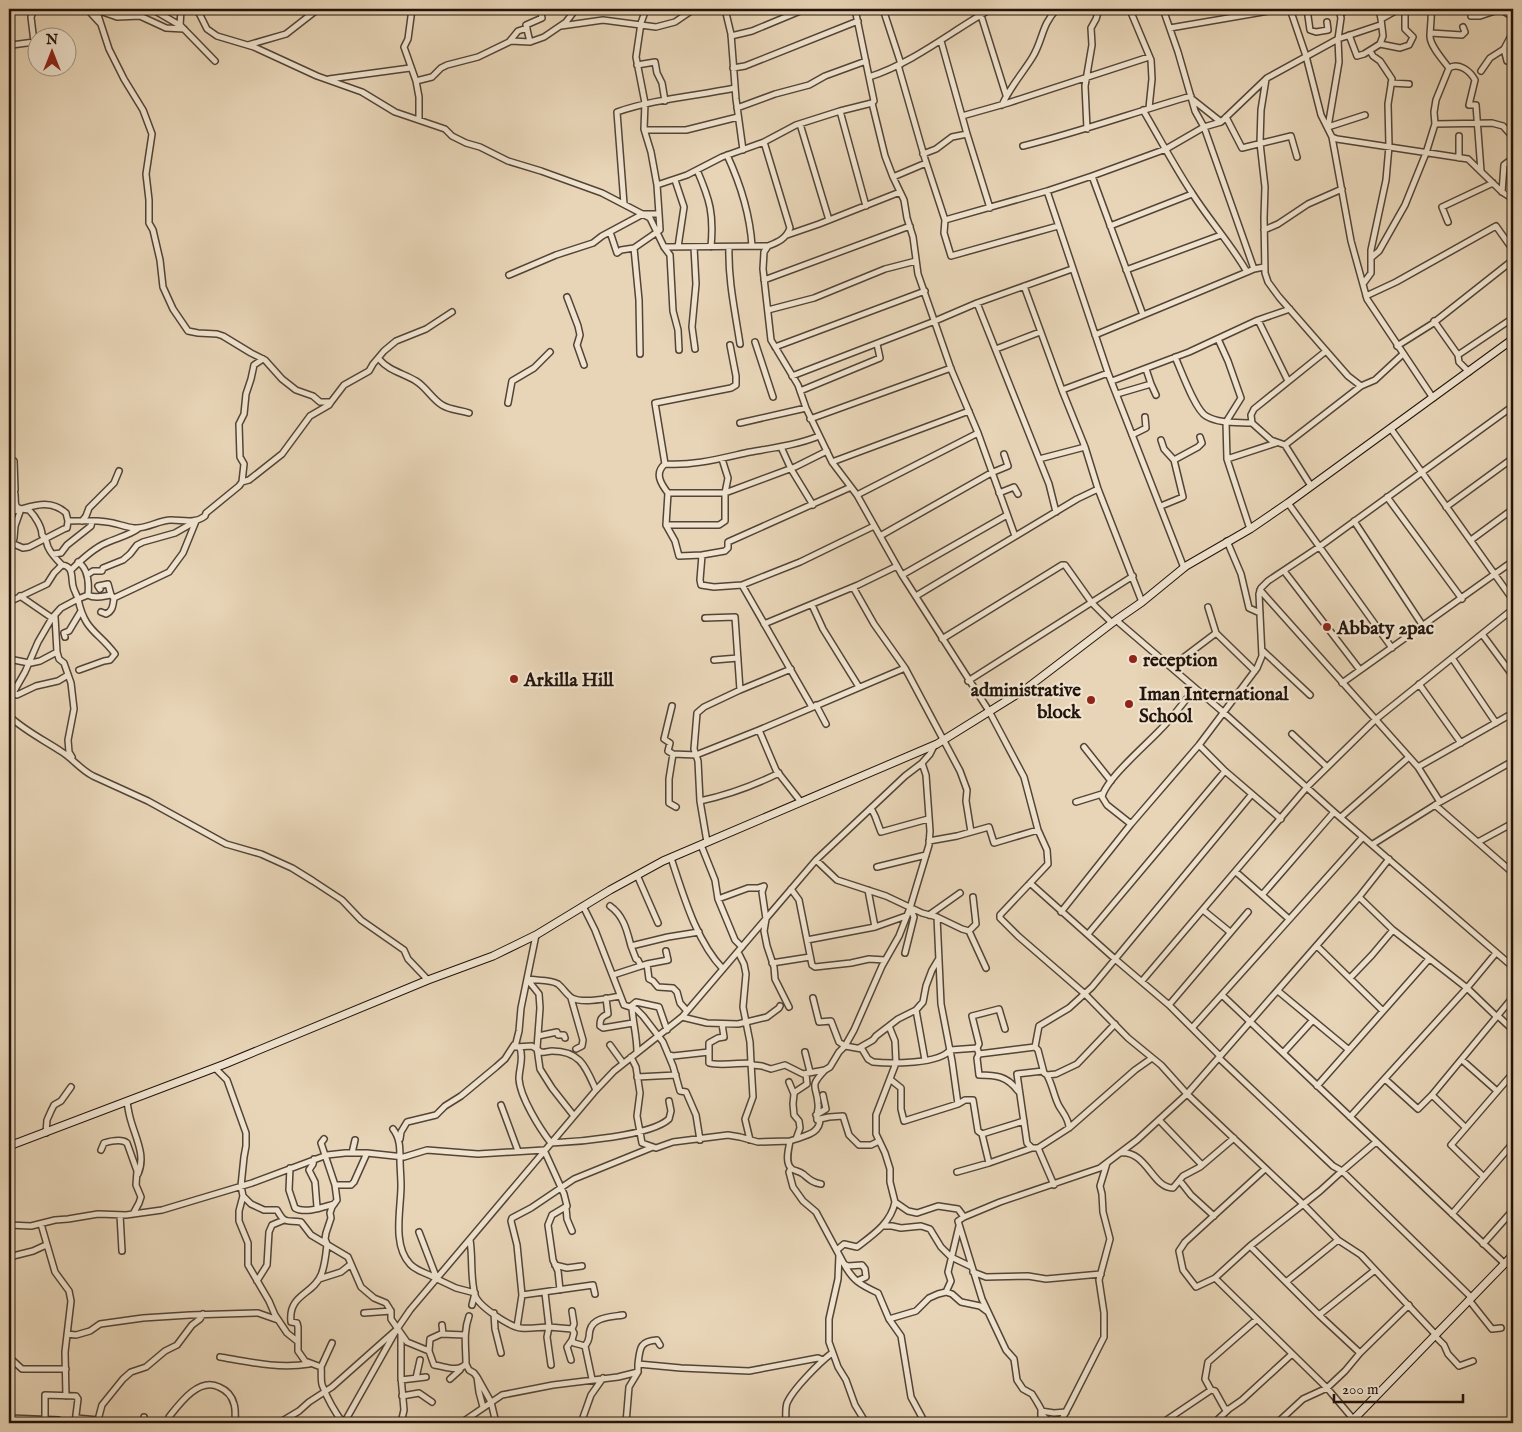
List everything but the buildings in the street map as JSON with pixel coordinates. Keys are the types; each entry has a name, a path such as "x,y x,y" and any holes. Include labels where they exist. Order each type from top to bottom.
{"street":[{"path":"12,45 34,42 31,17 34,9"},
{"path":"87,9 102,26"},
{"path":"96,9 109,49 124,79 143,110 152,134 146,174 149,223 153,230 160,260 163,287 173,309 188,331 198,334 217,334 268,362 282,379 296,390 313,396 320,402 331,402"},
{"path":"96,9 117,17 140,16 166,28 182,28"},
{"path":"152,9 182,28 215,61"},
{"path":"181,9 182,28"},
{"path":"193,9 199,14 207,29 217,36 247,45 351,90 362,92 395,112 445,130 466,143 486,149 508,161 602,193 650,218 670,255 679,350"},
{"path":"247,45 286,34 318,9"},
{"path":"412,9 408,39 404,47 416,81 419,96 418,119"},
{"path":"530,42 526,25 542,18 540,9"},
{"path":"416,81 432,77 441,68 478,57 509,42 523,40 530,42 547,35 561,26 576,9"},
{"path":"610,232 617,253 621,250 634,248 660,230 657,185 645,130 645,105 636,57 640,25 646,9"},
{"path":"561,26 603,20 656,27 675,22 694,9"},
{"path":"725,9 731,36 737,108 743,150"},
{"path":"731,36 752,31 805,9"},
{"path":"855,9 870,77 874,101 872,103 885,156 904,200 918,274 951,368 978,433 1015,536"},
{"path":"884,9 926,164 945,220 944,233 951,256 1058,226"},
{"path":"870,77 924,52 980,12 991,9"},
{"path":"1006,96 1034,56 1045,25 1057,9"},
{"path":"1087,129 1086,78 1092,45 1091,28 1096,20 1099,9"},
{"path":"1138,9 1128,9 1151,60 1152,79 1146,109 1192,194 1235,252 1247,272"},
{"path":"1170,28 1281,9"},
{"path":"1290,9 1306,56 1321,116 1332,137 1352,241 1366,296 1397,346 1433,398"},
{"path":"1307,9 1310,30 1316,32 1328,30 1326,22"},
{"path":"1328,127 1339,62 1340,14 1348,9"},
{"path":"1349,35 1357,56 1370,51 1380,44 1383,36 1379,9"},
{"path":"945,220 1047,191 1166,149 1204,127 1221,122 1266,78 1338,38 1381,22 1402,10 1411,9"},
{"path":"1431,9 1430,38 1449,68"},
{"path":"1471,16 1480,16 1501,9 1513,17"},
{"path":"1165,10 1195,111 1204,127 1254,268"},
{"path":"1380,44 1400,48 1409,46 1413,37 1405,29 1402,10"},
{"path":"980,12 1006,96 1005,104"},
{"path":"733,68 745,66 858,21"},
{"path":"1431,34 1454,36 1465,32 1463,27"},
{"path":"509,42 518,31 527,28"},
{"path":"1481,71 1490,58 1504,50 1513,32"},
{"path":"941,41 990,208"},
{"path":"1504,50 1507,61 1513,60"},
{"path":"1363,284 1371,273 1372,250 1386,180 1389,146 1388,104 1392,79 1380,61 1370,51"},
{"path":"962,116 1149,57"},
{"path":"737,108 775,94 809,85 825,76 866,61"},
{"path":"637,65 656,62 657,73 662,82 665,100"},
{"path":"1372,257 1379,251 1405,205 1426,153 1435,124 1436,100 1449,68 1453,66 1471,72 1475,80 1469,105 1476,105 1481,171"},
{"path":"326,79 410,68"},
{"path":"1266,78 1261,110 1260,144 1265,187 1264,267 1268,282 1348,376 1361,386"},
{"path":"1391,83 1408,84"},
{"path":"624,204 617,112 665,100 735,88"},
{"path":"1023,146 1087,129 1146,109 1191,98"},
{"path":"1191,98 1221,122"},
{"path":"657,185 675,180 727,155 764,142 800,124 872,103"},
{"path":"840,111 866,206"},
{"path":"1328,127 1365,114"},
{"path":"645,130 686,130 738,117"},
{"path":"1226,117 1242,148 1291,136 1297,157"},
{"path":"1435,124 1492,123 1503,126 1513,137"},
{"path":"800,124 829,220"},
{"path":"924,154 936,150 952,137 967,134"},
{"path":"1459,136 1459,158"},
{"path":"1332,137 1468,159 1502,192 1513,199"},
{"path":"764,142 790,228 787,235"},
{"path":"727,155 735,172 742,195 751,229 752,246"},
{"path":"1502,192 1504,165 1513,158"},
{"path":"893,178 926,164"},
{"path":"697,170 711,205 713,224 711,247"},
{"path":"1092,176 1143,316"},
{"path":"675,180 684,207 678,247"},
{"path":"1448,222 1442,208 1493,183"},
{"path":"1264,230 1278,224 1308,204 1342,189"},
{"path":"1047,191 1108,373 1184,568"},
{"path":"664,247 768,246 778,242 787,235 900,192"},
{"path":"1110,226 1192,194"},
{"path":"509,275 556,255 593,243 602,236 643,214 659,214"},
{"path":"764,280 910,226"},
{"path":"1366,296 1396,282 1496,226 1513,250"},
{"path":"1126,270 1221,235"},
{"path":"768,246 764,252 764,280 771,340 800,391 810,419 832,462 857,495 902,575 968,681 989,711 1024,777 1038,830 1047,850 1048,864 1000,915 1000,918 1161,1065 1187,1094 1303,1204 1338,1240 1361,1255 1409,1305 1444,1345 1448,1354 1459,1366 1473,1361"},
{"path":"694,247 696,284 692,327 695,348"},
{"path":"729,247 732,293 740,344"},
{"path":"634,248 639,300 640,354"},
{"path":"1397,346 1434,322 1513,260"},
{"path":"768,310 814,298 886,269 916,261"},
{"path":"1095,334 1143,316 1254,268 1264,267"},
{"path":"792,376 977,303 1072,269"},
{"path":"1024,286 1085,447 1098,489 1142,602"},
{"path":"775,347 925,291"},
{"path":"567,297 578,326 580,335 577,345 584,365"},
{"path":"977,303 1049,484 1056,512"},
{"path":"1112,381 1176,357 1258,320 1290,309"},
{"path":"242,482 249,480 282,454 310,416 329,405 344,385 370,371 373,364 384,351 396,341 426,330 452,312"},
{"path":"1458,356 1513,318"},
{"path":"1258,320 1288,381"},
{"path":"1434,322 1458,356 1459,362 1469,372"},
{"path":"996,349 1040,332"},
{"path":"1218,339 1241,398 1226,422 1227,460 1250,529"},
{"path":"9,1146 215,1068 428,980 494,956 670,858 934,746 1027,688 1114,621 1142,602 1184,568 1250,529 1513,340"},
{"path":"755,342 773,397"},
{"path":"800,391 880,358 877,344"},
{"path":"665,464 655,403 731,388 736,385 730,345"},
{"path":"1252,423 1252,411 1326,351"},
{"path":"508,403 512,381 534,368 550,352"},
{"path":"1285,445 1361,386 1375,380 1403,354"},
{"path":"1176,357 1201,412 1207,417 1226,422 1252,423 1276,443"},
{"path":"87,574 93,571 102,571 103,568 123,560 137,545 143,542 176,533 205,516 206,513 234,492 242,482 244,464 240,457 238,424 244,414 246,394 254,365 263,359"},
{"path":"379,359 393,370 418,382 440,404 449,409 469,413"},
{"path":"810,419 951,368"},
{"path":"1146,369 1156,395"},
{"path":"1062,390 1108,373"},
{"path":"1117,394 1151,384"},
{"path":"1061,912 1131,824 1198,745 1255,671 1262,656 1260,590 1268,581 1319,547 1513,406"},
{"path":"740,423 806,408"},
{"path":"832,462 969,411"},
{"path":"1132,435 1146,428 1145,417"},
{"path":"1391,429 1513,600"},
{"path":"857,495 978,433"},
{"path":"818,436 781,447 722,458 682,465 665,464 661,468 659,475 661,483 668,493 666,525 675,541 679,556 725,551 728,548 728,542 851,488"},
{"path":"1174,460 1198,447 1202,443 1200,437"},
{"path":"1161,440 1164,449 1174,460 1183,497 1161,506"},
{"path":"1227,460 1281,442 1285,445 1311,486"},
{"path":"781,447 791,469 813,505"},
{"path":"1039,459 1085,447"},
{"path":"668,493 724,493 791,469 826,451"},
{"path":"880,536 992,473 1008,466 1004,454"},
{"path":"666,525 720,525 724,521 724,493 728,478 722,458"},
{"path":"1446,507 1513,458"},
{"path":"9,466 14,461 14,502 21,510 29,510 33,514 53,554 67,567 88,628 110,646 115,654 112,660 79,670"},
{"path":"81,521 86,516 89,508 114,483 119,471"},
{"path":"9,482 14,491"},
{"path":"999,493 1014,487 1018,494"},
{"path":"916,596 1077,499 1098,489"},
{"path":"1387,497 1462,599"},
{"path":"1288,502 1392,648"},
{"path":"9,512 46,504 53,505 66,513 68,521 67,528 28,547 23,548 11,543"},
{"path":"1471,540 1513,509"},
{"path":"9,563 11,543 21,510"},
{"path":"902,575 1007,515"},
{"path":"68,521 108,522 133,528 169,520 196,521"},
{"path":"53,554 61,553 67,545 91,526 92,521"},
{"path":"9,700 30,662 38,642 53,617 61,608 88,595 113,597 169,572 184,553 196,521"},
{"path":"1354,521 1423,626"},
{"path":"702,555 701,585 714,587 742,585 800,562 874,526"},
{"path":"9,602 47,584 54,573 78,562 104,544 131,533 139,527"},
{"path":"1227,542 1241,574 1249,608 1260,613"},
{"path":"78,562 87,574 88,595"},
{"path":"1342,683 1513,562"},
{"path":"942,640 1062,565 1065,565 1092,603 1171,667 1334,812 1513,967"},
{"path":"764,624 853,587 897,566"},
{"path":"1284,571 1360,670"},
{"path":"968,681 1133,576"},
{"path":"100,589 98,586 108,584 113,597 113,608 106,614 102,612"},
{"path":"742,585 791,669 826,724"},
{"path":"853,587 874,624 905,668 960,771 967,790 966,801 971,832"},
{"path":"1260,590 1374,720 1418,767 1438,803 1513,873"},
{"path":"20,596 53,617"},
{"path":"812,604 823,629 859,688"},
{"path":"1208,607 1216,633 1255,671"},
{"path":"1142,981 1307,786 1374,720 1513,609"},
{"path":"65,637 64,633 69,631 81,611"},
{"path":"53,617 57,652 59,659 64,663 71,683 74,709 68,740 69,752 75,762"},
{"path":"705,618 735,617 740,690"},
{"path":"1171,667 1216,633"},
{"path":"1482,634 1513,676"},
{"path":"1262,650 1310,695"},
{"path":"9,659 30,662 32,664 57,652"},
{"path":"714,660 738,658"},
{"path":"1452,658 1496,723"},
{"path":"672,706 664,739 670,743 668,751 673,754 696,755 905,668"},
{"path":"750,1140 745,1119 753,1097 750,1042 743,1007 746,974 740,949 718,899 715,880 704,843 699,766 694,749 697,713 704,707 740,690 791,669"},
{"path":"12,693 17,695 36,686 50,684 68,675"},
{"path":"1419,684 1461,743"},
{"path":"1076,802 1102,794 1110,781 1162,729 1195,688"},
{"path":"1418,767 1513,713"},
{"path":"9,716 42,741 63,752 85,772 148,802 226,844 262,854 313,881 342,900 361,920 404,950 408,959 428,980"},
{"path":"759,730 779,773 801,802"},
{"path":"1292,734 1327,767"},
{"path":"1198,745 1280,819"},
{"path":"332,1342 321,1367 322,1387 326,1391 328,1400 344,1423 399,1332 410,1310 596,1090 623,1063 668,1030 682,1017 816,860 904,776 922,763 934,746"},
{"path":"1084,747 1110,781"},
{"path":"673,754 668,803 676,807"},
{"path":"1341,817 1409,757"},
{"path":"1373,844 1438,803 1513,761"},
{"path":"631,1057 636,1067 640,1093 637,1116 642,1143 653,1147 661,1147 674,1142 728,1135 758,1142 793,1140 816,1131 820,1125 814,1086 816,1080 835,1061 862,1013 899,936 910,908 926,855 929,841 928,818 926,775 922,763"},
{"path":"1088,934 1225,771"},
{"path":"700,801 727,795 762,782 779,773"},
{"path":"1102,794 1107,805 1131,824"},
{"path":"1069,1128 1069,1123 1059,1107 1053,1086 1045,1073 1038,1050 1035,1047 1039,1026 1069,1008 1085,994 1252,794"},
{"path":"871,808 880,832 928,818"},
{"path":"1262,895 1334,812"},
{"path":"1478,842 1513,823"},
{"path":"929,841 989,827 994,843 1038,830"},
{"path":"1192,1028 1363,837"},
{"path":"877,867 926,855"},
{"path":"670,858 689,912 706,947 723,969"},
{"path":"1051,1423 1041,1413 1032,1394 1023,1389 1017,1380 1014,1360 1006,1350 982,1300 958,1221 1000,1202 1100,1168 1137,1140 1187,1094 1317,946 1389,859"},
{"path":"816,860 836,880 868,890 969,931 986,968"},
{"path":"1236,872 1289,919"},
{"path":"637,875 658,923"},
{"path":"1030,883 1169,1005 1219,1057 1333,1166 1342,1171 1471,1299 1492,1329 1502,1328"},
{"path":"718,899 748,888 764,886 762,892 766,919 764,931 775,979 789,1008"},
{"path":"791,889 799,900 812,965 815,967 869,959 886,960"},
{"path":"868,890 874,927"},
{"path":"929,915 960,893"},
{"path":"969,931 976,924 973,897"},
{"path":"1359,897 1393,930 1467,988 1513,1030"},
{"path":"583,906 595,930 624,1005 631,1007 643,1016 663,1042 680,1091 686,1092 696,1115 700,1140"},
{"path":"610,906 617,911 625,925 636,959 641,966"},
{"path":"905,953 914,917 910,908"},
{"path":"1202,910 1230,932"},
{"path":"1169,1005 1248,912"},
{"path":"807,940 874,927 906,916"},
{"path":"937,917 941,1004 958,1104"},
{"path":"1350,978 1393,930"},
{"path":"631,946 699,932"},
{"path":"536,934 521,1008 517,1046 522,1059 520,1084 533,1114 544,1134 551,1142"},
{"path":"1317,946 1383,1011"},
{"path":"613,975 647,964 668,960 666,951"},
{"path":"1350,1117 1386,1079 1496,953"},
{"path":"772,963 810,957"},
{"path":"1317,1086 1429,959"},
{"path":"859,1048 873,1040 898,1019 916,1010 923,1002 926,986 938,960"},
{"path":"647,964 649,980 654,981 658,987 673,988 677,992 680,1003 687,1011"},
{"path":"527,979 552,981 560,985 571,998 583,1040 582,1046 576,1049"},
{"path":"527,979 539,994 537,1048 540,1069 548,1083 574,1116"},
{"path":"1278,991 1349,1050"},
{"path":"1222,995 1505,1264"},
{"path":"571,998 590,1000 620,996"},
{"path":"1386,1079 1418,1109 1462,1060 1513,997"},
{"path":"606,998 608,1014 600,1019 600,1026 603,1028 615,1027 633,1023"},
{"path":"813,998 819,1022 831,1021 839,1042 845,1046 862,1049 868,1059 873,1062 896,1063 925,1060 948,1054 950,1050"},
{"path":"631,1007 636,1002 659,1007 668,1030"},
{"path":"682,1017 707,1023 738,1024 767,1017 780,1006"},
{"path":"631,1007 637,1035 637,1052"},
{"path":"1005,1029 999,1009 972,1016 979,1044 977,1058 979,1075 996,1075 1005,1079 1018,1091"},
{"path":"916,1010 925,1060"},
{"path":"1283,1054 1313,1020"},
{"path":"722,1024 724,1038 718,1038 709,1043 709,1063 716,1065 751,1063 771,1069 785,1065 801,1074 825,1070"},
{"path":"1054,1185 1035,1148 1027,1143 1016,1074 1064,1071 1077,1064 1115,1024"},
{"path":"866,1423 855,1405 846,1380 832,1353 829,1342 829,1319 838,1279 838,1253 844,1244 856,1247 883,1226 894,1208 895,1202 890,1182 890,1169 876,1134 876,1114 891,1080 896,1063 895,1041 889,1026"},
{"path":"538,1036 557,1032 564,1035 564,1038"},
{"path":"400,1156 401,1132 407,1122 436,1115 445,1106 474,1086 517,1046 532,1046 541,1052 550,1051 574,1055 586,1067 596,1090"},
{"path":"610,1046 623,1063"},
{"path":"950,1050 978,1051 1035,1047"},
{"path":"668,1055 709,1052"},
{"path":"794,1094 807,1084 808,1073 804,1052"},
{"path":"957,1172 1035,1148 1069,1128 1135,1070 1152,1058"},
{"path":"1462,1060 1497,1091"},
{"path":"215,1068 230,1086 246,1133 241,1186 243,1196 239,1211 239,1221 248,1243 248,1265 278,1320 287,1333 298,1340"},
{"path":"1484,1176 1451,1145 1513,1073"},
{"path":"637,1077 676,1075"},
{"path":"891,1080 901,1088 901,1109 904,1121 958,1104 964,1100 973,1100 978,1131 982,1134 989,1163"},
{"path":"789,1082 794,1094 794,1115 799,1121 800,1128 793,1140 788,1164 814,1183 821,1184"},
{"path":"46,1133 47,1120 54,1105 61,1101 71,1087"},
{"path":"818,1117 826,1109 823,1095"},
{"path":"1432,1095 1465,1127"},
{"path":"551,1142 590,1139 651,1128 669,1119 671,1111 669,1101"},
{"path":"127,1102 131,1121 139,1142 141,1165 136,1185 141,1197 140,1203 133,1214"},
{"path":"501,1105 518,1151"},
{"path":"818,1117 843,1116 849,1135 862,1146 871,1145 879,1141"},
{"path":"1159,1120 1202,1165"},
{"path":"982,1134 1024,1121"},
{"path":"393,1129 399,1140 401,1185 398,1227 404,1254 412,1266 419,1272 437,1278 456,1288 475,1293"},
{"path":"1118,1154 1127,1152 1135,1155 1166,1187 1173,1188 1184,1176 1202,1165 1234,1138"},
{"path":"309,1364 298,1351 298,1323 291,1322 290,1313 295,1302 321,1276 327,1244 326,1233 334,1204 338,1200 321,1143 324,1140"},
{"path":"352,1153 355,1140"},
{"path":"101,1150 104,1144 125,1141 135,1164 137,1177"},
{"path":"1265,1169 1195,1232 1179,1251 1183,1270 1196,1287 1215,1278 1250,1246 1320,1191 1376,1142"},
{"path":"1452,1214 1513,1142"},
{"path":"517,1327 522,1295 512,1218 580,1176 653,1147"},
{"path":"9,1225 31,1226 55,1220 68,1220 98,1214 120,1215 162,1210 241,1186 326,1156 367,1153 400,1156 427,1150 478,1154 544,1150"},
{"path":"544,1150 564,1194 567,1219 572,1231"},
{"path":"335,1185 351,1185 354,1182 367,1153"},
{"path":"314,1159 312,1168 309,1170 315,1182 317,1207"},
{"path":"1057,1423 1066,1412 1104,1337 1104,1313 1100,1280 1110,1239 1103,1212 1100,1186 1107,1163"},
{"path":"290,1168 289,1190 295,1208 303,1211 334,1204"},
{"path":"791,1168 789,1172 793,1187 816,1212 851,1277 878,1293 889,1319 901,1336 912,1397 925,1423"},
{"path":"1180,1181 1214,1216"},
{"path":"243,1196 251,1204 264,1210 277,1210 280,1218 284,1220"},
{"path":"895,1202 908,1211 917,1213 938,1206 950,1209 955,1208 958,1209 964,1218"},
{"path":"560,1290 548,1225 552,1215 566,1208"},
{"path":"1483,1244 1513,1210"},
{"path":"120,1215 122,1251"},
{"path":"256,1281 267,1265 269,1232 272,1225 284,1220 301,1222 312,1235 348,1257 361,1288 374,1298 386,1302 391,1311 391,1319 407,1342 429,1351"},
{"path":"41,1224 55,1272 69,1291 71,1301 65,1352 66,1396"},
{"path":"946,1292 951,1281 948,1272 960,1225"},
{"path":"883,1226 902,1228 921,1226 930,1229 940,1247 952,1257 986,1277 1028,1276 1038,1279 1055,1279 1066,1276 1101,1274"},
{"path":"419,1232 437,1278"},
{"path":"470,1240 475,1293 478,1301 517,1327 572,1329"},
{"path":"1286,1282 1338,1240"},
{"path":"9,1257 46,1245"},
{"path":"1250,1246 1360,1353"},
{"path":"1215,1278 1328,1388 1352,1422 1513,1255"},
{"path":"319,1279 341,1272 351,1264"},
{"path":"844,1264 848,1266 862,1265 865,1269 866,1277 857,1281"},
{"path":"555,1265 567,1268 582,1266"},
{"path":"1319,1315 1375,1270"},
{"path":"522,1295 593,1285 595,1294"},
{"path":"889,1319 916,1311 930,1298 946,1292 952,1294 961,1302 980,1306 990,1314"},
{"path":"472,1305 475,1293"},
{"path":"545,1293 549,1327 547,1338 551,1364"},
{"path":"1277,1423 1303,1399 1328,1388 1345,1372 1360,1353 1409,1305"},
{"path":"364,1313 391,1311"},
{"path":"571,1360 567,1347 574,1334 572,1329 574,1324 572,1311"},
{"path":"67,1334 90,1331 100,1324 143,1318 203,1314 258,1313 278,1320"},
{"path":"494,1313 495,1329 501,1353"},
{"path":"45,1420 45,1395 76,1396 78,1399 76,1421 98,1420 102,1405 123,1379 131,1372 146,1367 165,1350 177,1345 203,1314"},
{"path":"585,1346 590,1340 590,1329 596,1320 622,1315"},
{"path":"470,1316 465,1334 465,1366 477,1377 491,1402 496,1423"},
{"path":"1229,1409 1222,1406 1215,1391 1211,1390 1205,1379 1208,1362 1256,1320"},
{"path":"442,1324 443,1334"},
{"path":"399,1332 404,1410 401,1423"},
{"path":"279,1423 326,1391 399,1332"},
{"path":"465,1334 443,1334 430,1339 429,1351 434,1365 458,1369 465,1366"},
{"path":"572,1340 574,1343 585,1346"},
{"path":"626,1423 629,1387 638,1372 640,1350 644,1343 650,1340 657,1340 660,1346"},
{"path":"585,1346 592,1379"},
{"path":"786,1423 786,1406 823,1360 832,1353"},
{"path":"1214,1423 1292,1354"},
{"path":"9,1357 22,1369 66,1369"},
{"path":"220,1357 278,1365 317,1364 321,1367"},
{"path":"638,1364 749,1371 818,1358 823,1360"},
{"path":"416,1378 420,1360"},
{"path":"450,1379 465,1366"},
{"path":"461,1423 502,1395 592,1379 618,1377 638,1372"},
{"path":"401,1380 426,1377"},
{"path":"477,1377 483,1407"},
{"path":"581,1423 591,1395 603,1378"},
{"path":"169,1423 169,1417 180,1403 202,1385 215,1385 226,1390 234,1401 235,1423"},
{"path":"1162,1423 1211,1390"},
{"path":"402,1396 419,1393 432,1402"},
{"path":"1041,1413 1066,1412"},
{"path":"1039,1423 1041,1413"},
{"path":"9,1418 59,1420 66,1423"}],"place":[{"name":"Abbaty 2pac","path":"1327,627"},
{"name":"reception","path":"1133,659"},
{"name":"Arkilla Hill","path":"514,679"},
{"name":"administrative block","path":"1091,700"},
{"name":"Iman International School","path":"1129,704"}]}
